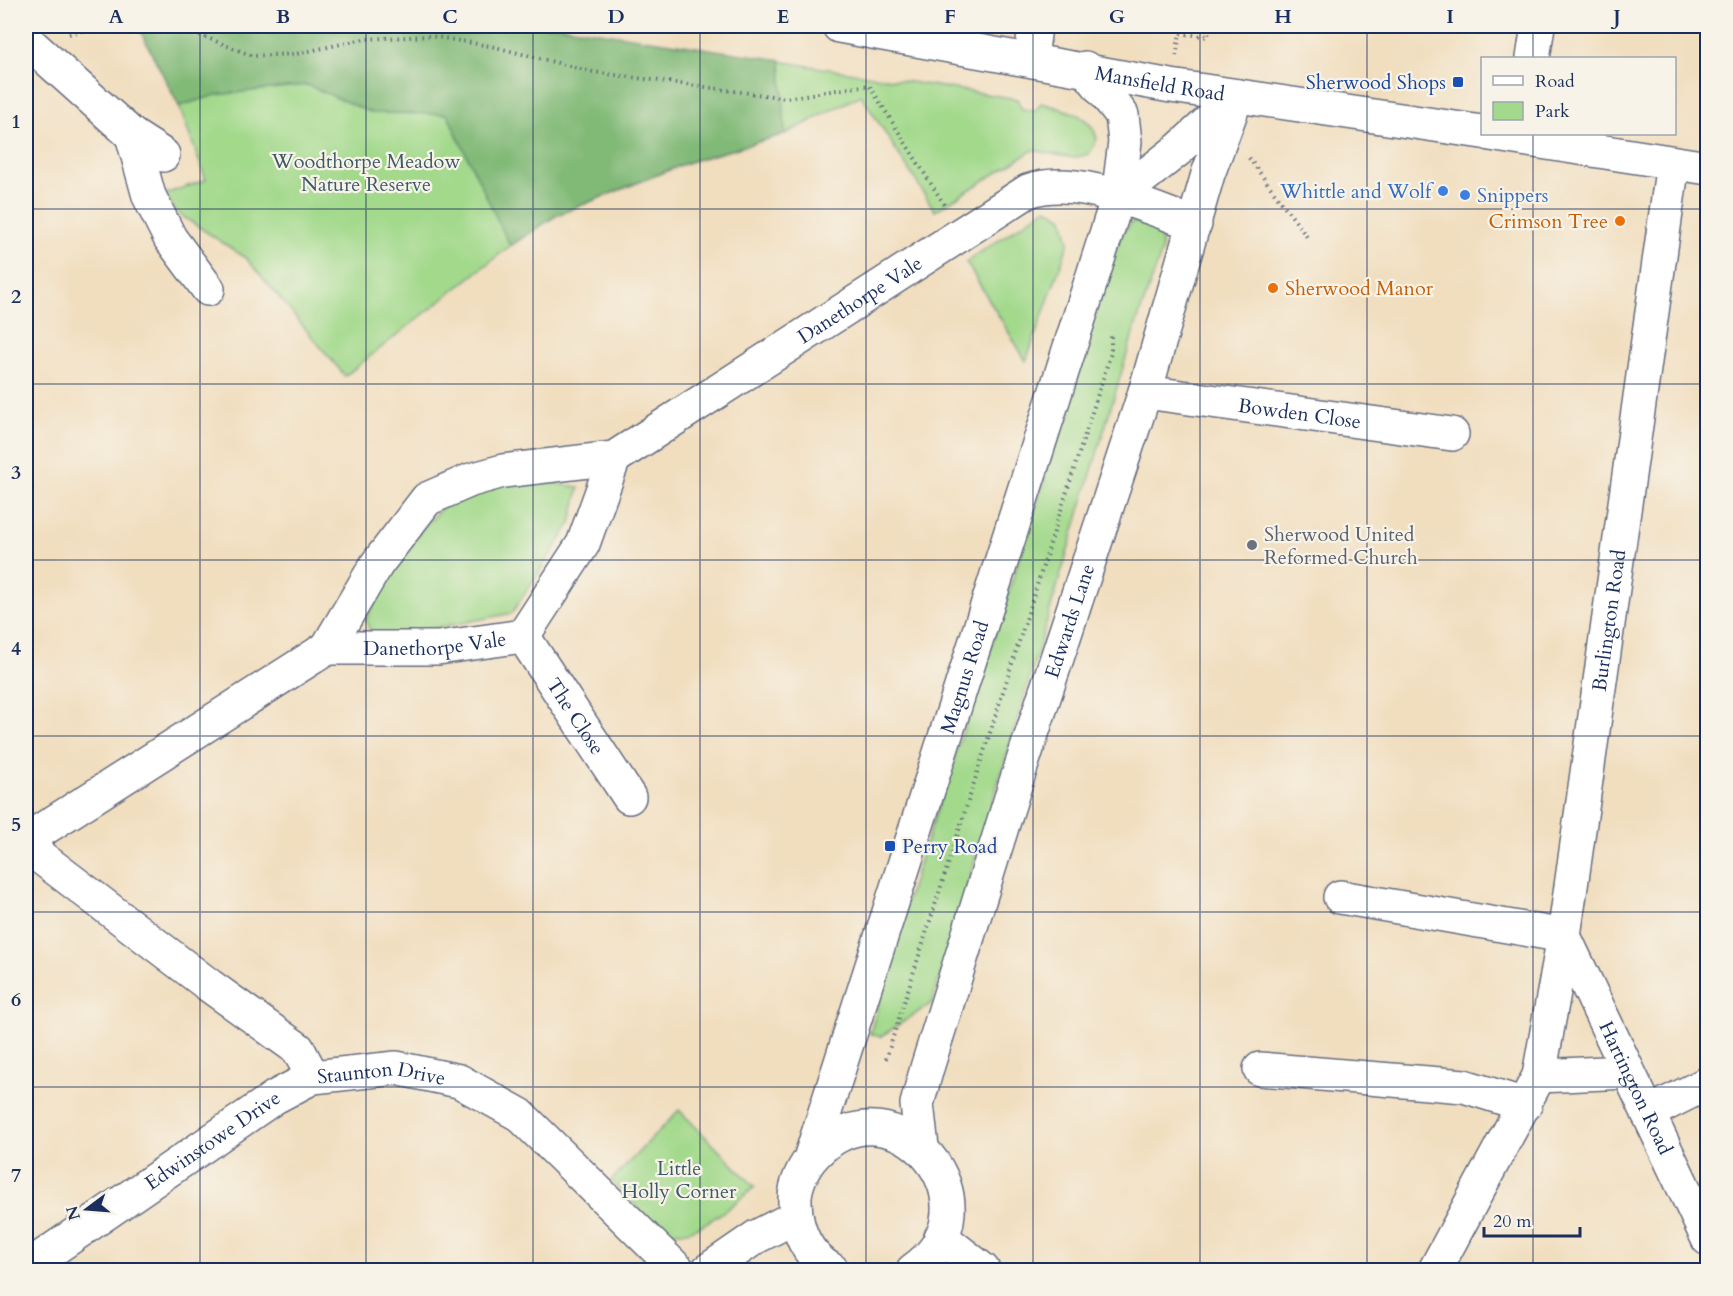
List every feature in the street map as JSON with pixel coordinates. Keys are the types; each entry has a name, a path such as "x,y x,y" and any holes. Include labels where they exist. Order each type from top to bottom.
{"main road":[{"name":"Mansfield Road","path":"839,26 1085,68 1171,86 1232,105 1481,132"},
{"path":"1031,59 1035,26"},
{"path":"1533,57 1538,26"},
{"path":"26,40 132,135 163,155"},
{"name":"Magnus Road","path":"795,1217 794,1197 802,1171 810,1159 846,1050 1118,197 1125,142 1122,115 1085,68"},
{"path":"1118,197 1232,105"},
{"name":"Edwards Lane","path":"922,1147 917,1104 927,1068 1019,774 1145,392 1208,174 1232,105"},
{"path":"132,135 149,196 159,217 170,238 208,289"},
{"path":"1506,135 1707,168"},
{"name":"Burlington Road","path":"1435,1270 1539,1076 1564,936 1672,163"},
{"name":"Danethorpe Vale","path":"26,840 327,648 377,564 427,499 471,480 503,471 614,458 1028,191 1043,186 1095,191 1195,224"},
{"name":"Bowden Close","path":"1145,392 1452,434"},
{"name":"Danethorpe Vale","path":"327,648 438,648 522,636 582,544 614,458"},
{"name":"The Close","path":"522,636 629,797"},
{"name":"Staunton Drive","path":"26,846 210,986 298,1049 313,1077 396,1068 459,1081 520,1115 678,1270"},
{"path":"1340,897 1564,936"},
{"name":"Hartington Road","path":"1564,936 1707,1239"},
{"path":"1260,1069 1464,1086 1525,1105"},
{"path":"1539,1076 1627,1072"},
{"name":"Edwinstowe Drive","path":"26,1268 275,1097 313,1077"},
{"path":"1648,1113 1707,1083"},
{"path":"810,1159 826,1143 850,1131 868,1128 894,1132 922,1147 941,1172 948,1199 948,1218 941,1237 927,1261 913,1270"},
{"path":"708,1270 756,1237 795,1217 804,1243 822,1265 832,1270"},
{"path":"941,1237 982,1270"}],"path":[{"path":"177,26 253,56 296,54 364,39 431,36 495,47 593,72 786,98 869,85 963,235"},
{"path":"1171,86 1180,33 1208,37 1209,26"},
{"path":"1232,105 1250,159 1307,237"},
{"path":"886,1059 1111,353 1111,330"},
{"path":"846,1050 927,1068"}],"green space":[{"name":"Woodthorpe Meadow Nature Reserve","path":"138,26 559,26 1017,99 1022,109 1035,111 1041,103 1083,118 1094,130 1097,139 1089,154 1073,158 1033,150 935,211 861,95 785,134 689,162 557,215 510,246 345,376 246,258 176,212 165,194 206,180 179,106"},
{"path":"138,26 559,26 781,60 785,134 689,162 557,215 510,246 447,114 372,113 307,85 216,95 179,106"},
{"path":"1047,208 1063,218 1069,242 1026,361 966,262"},
{"path":"1133,221 1160,231 1162,251 1135,327 932,1003 880,1037 870,1034 901,918 1001,617 1119,237"},
{"path":"497,481 540,481 579,487 571,523 512,613 396,636 371,636 366,619 398,558 426,524 452,498"},
{"name":"Little Holly Corner","path":"679,1110 755,1187 711,1220 686,1231 673,1232 662,1229 650,1221 611,1181"}],"place":[{"name":"Sherwood Shops","path":"1458,82"},
{"name":"Whittle and Wolf","path":"1443,191"},
{"name":"Snippers","path":"1465,195"},
{"name":"Crimson Tree","path":"1620,221"},
{"name":"Sherwood Manor","path":"1273,288"},
{"name":"Sherwood United Reformed Church","path":"1252,545"},
{"name":"Perry Road","path":"890,846"}]}
